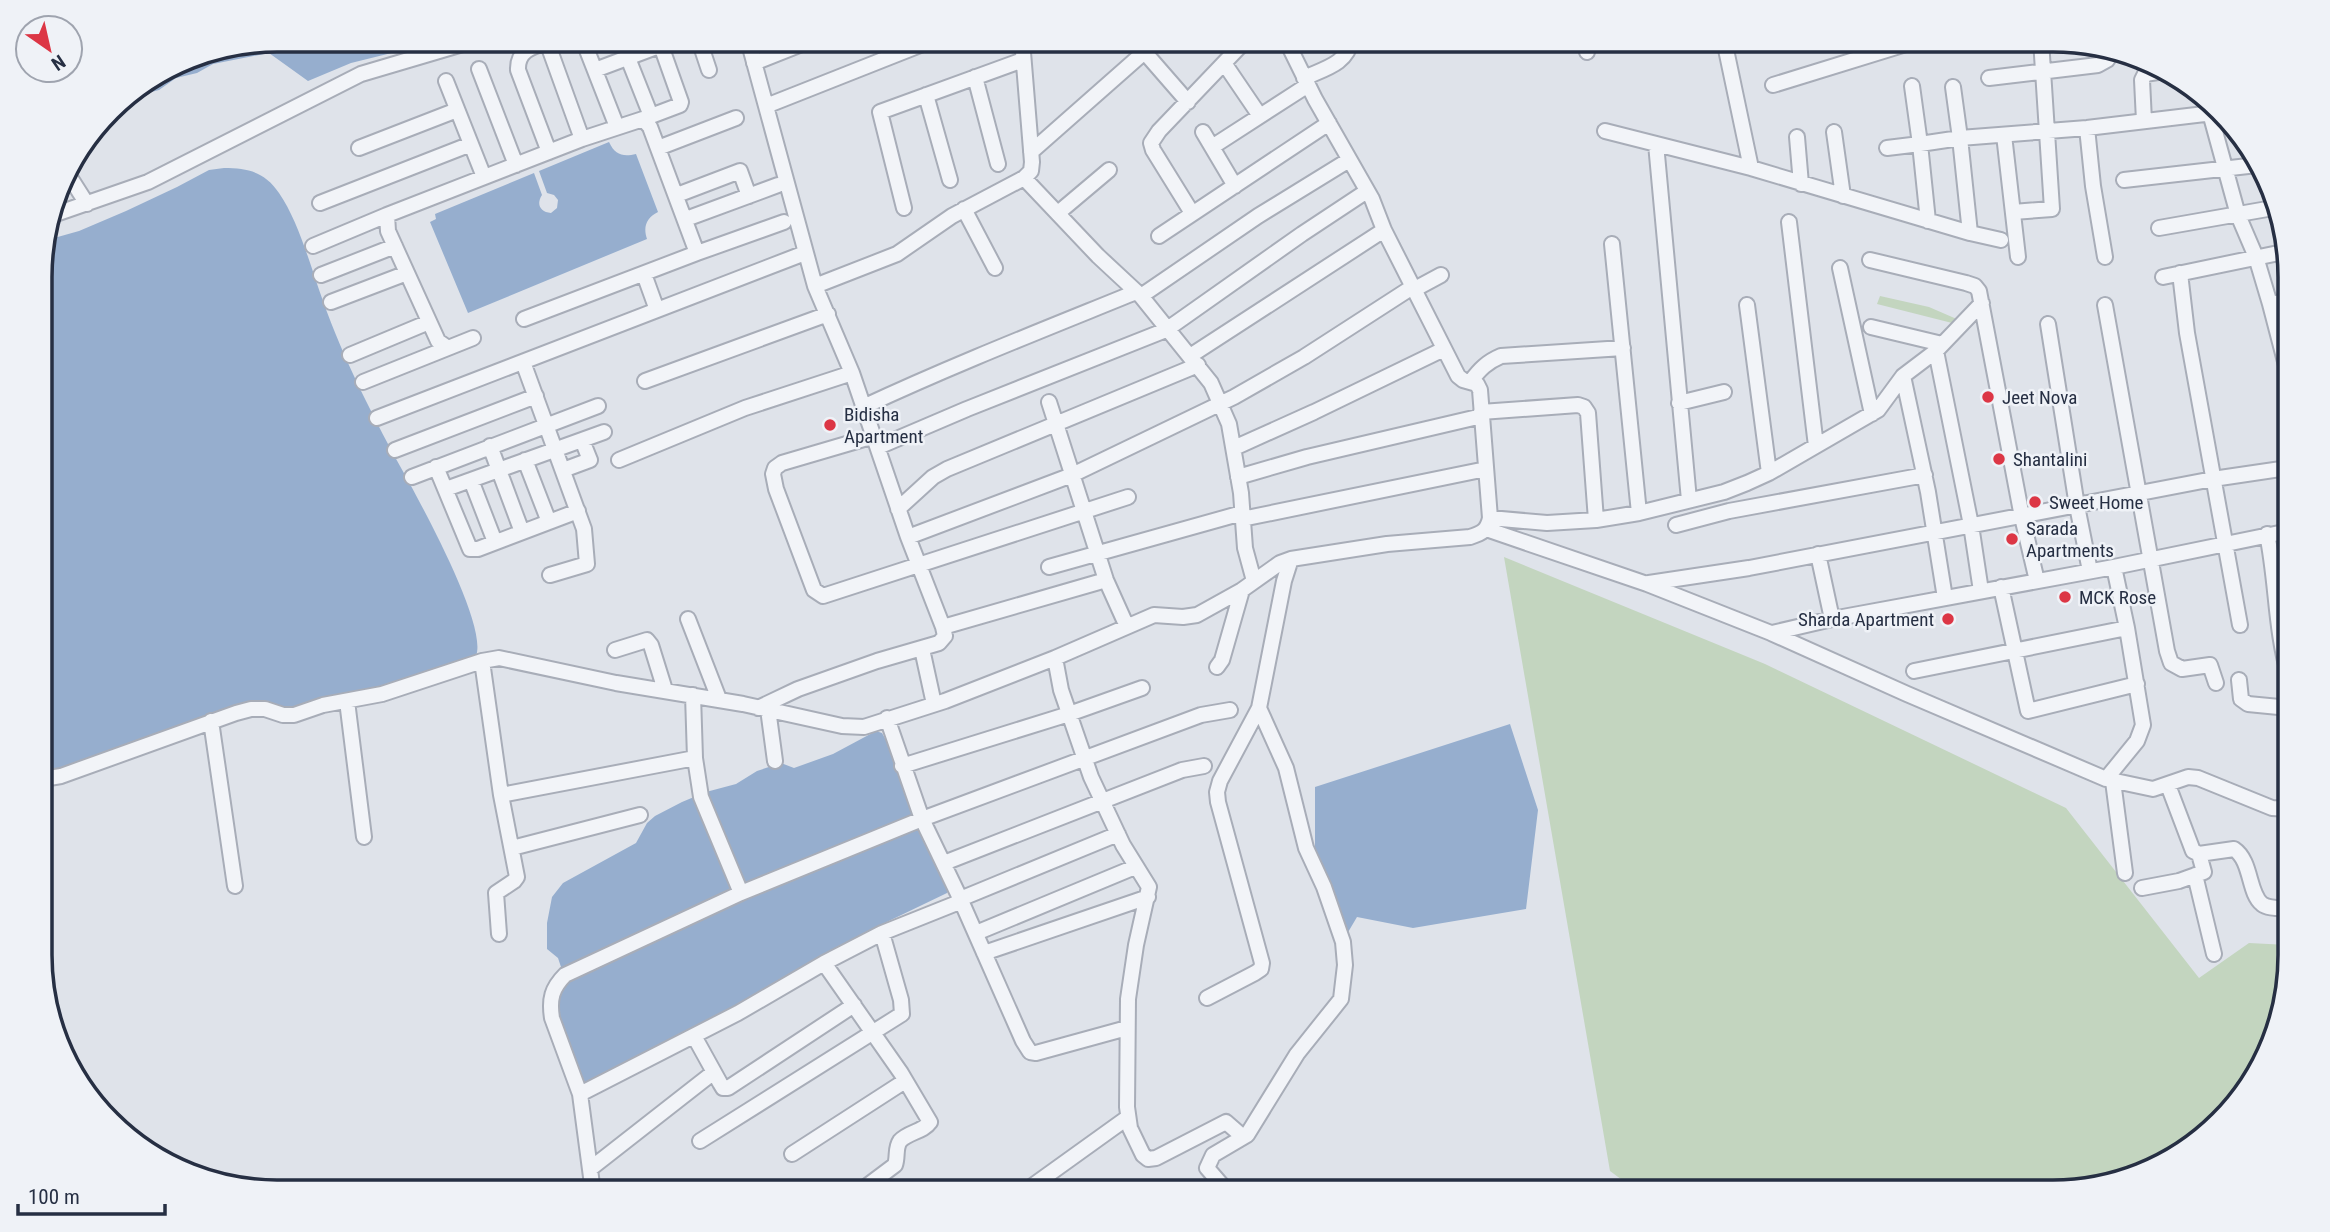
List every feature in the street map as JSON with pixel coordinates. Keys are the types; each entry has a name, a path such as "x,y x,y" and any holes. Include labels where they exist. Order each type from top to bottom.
{"street":[{"path":"1192,213 1151,144 1158,131 1234,52"},
{"path":"1292,52 1367,191 1458,376 1477,384 1480,390 1488,524"},
{"path":"1212,147 1342,59 1347,52"},
{"path":"1727,52 1751,168"},
{"path":"1773,85 1861,52"},
{"path":"2013,212 2052,209 2042,52"},
{"path":"63,212 157,178 361,74 432,53"},
{"path":"522,53 517,61 518,70 549,152"},
{"path":"554,53 582,139"},
{"path":"588,53 617,127"},
{"path":"594,70 640,53"},
{"path":"313,246 582,139 680,105 668,53"},
{"path":"703,53 709,70"},
{"path":"751,53 815,286 852,373 944,636 939,643 877,661 798,689 763,709"},
{"path":"754,63 780,53"},
{"path":"766,106 901,53"},
{"path":"815,286 897,254 964,208 1009,188 1031,171 1023,53"},
{"path":"1031,152 1144,53 1188,102"},
{"path":"628,58 650,127 697,253"},
{"path":"904,208 880,113 1023,60"},
{"path":"1989,78 2098,65 2107,60"},
{"path":"1224,63 1260,116"},
{"path":"479,69 516,165"},
{"path":"2144,121 2142,80 2147,74"},
{"path":"975,76 998,163"},
{"path":"446,81 484,177"},
{"path":"1912,86 1928,221"},
{"path":"1953,87 1970,233"},
{"path":"926,95 950,180"},
{"path":"359,148 457,110"},
{"path":"1887,148 1959,138 2047,132 2205,114"},
{"path":"658,148 736,118"},
{"path":"2213,121 2238,215 2256,257 2278,335"},
{"path":"1159,236 1329,123"},
{"path":"2087,128 2105,257"},
{"path":"1605,131 1751,168 2001,240"},
{"path":"1203,132 1235,186"},
{"path":"1834,132 1843,196"},
{"path":"2004,135 2018,257"},
{"path":"1797,137 1801,184"},
{"path":"320,203 471,144"},
{"path":"1656,144 1689,500"},
{"path":"863,407 1016,339 1139,294 1349,160"},
{"path":"2124,180 2248,166"},
{"path":"1058,213 1109,170"},
{"path":"677,195 740,171 749,196"},
{"path":"1024,178 1098,256 1139,294 1194,361 1221,402 1234,448 1247,561 1254,580"},
{"path":"74,184 87,204"},
{"path":"686,219 778,185"},
{"path":"1128,497 823,596 814,590 776,489 773,474 775,468 782,463 876,442 1166,330 1301,234 1367,191"},
{"path":"964,208 995,268"},
{"path":"2159,228 2266,209"},
{"path":"387,215 388,231 429,322 438,341 448,348"},
{"path":"524,319 784,222"},
{"path":"1789,222 1816,446"},
{"path":"898,509 933,477 947,469 1058,424 1194,361 1384,230"},
{"path":"1612,244 1639,513"},
{"path":"321,275 395,246"},
{"path":"377,418 805,253"},
{"path":"2163,277 2276,253"},
{"path":"1870,260 1975,286 1982,303 2022,517 2037,581"},
{"path":"1840,268 1872,414"},
{"path":"331,302 407,272"},
{"path":"2180,273 2188,333 2240,625"},
{"path":"644,274 657,310"},
{"path":"908,537 1072,475 1221,402 1273,375 1415,288 1441,275"},
{"path":"52,777 251,709 294,715 323,705 410,686 499,658 616,683 719,699 864,727 934,704 1055,658 1154,615 1183,618 1197,615 1291,559 1387,544 1470,537 1488,524 1596,520 1639,513 1724,492 1769,473 1878,410 1903,376 1939,348 1982,303"},
{"path":"2270,304 2278,303"},
{"path":"1747,305 1769,473"},
{"path":"2105,305 2149,559 2171,663 2182,669 2210,665 2216,683"},
{"path":"645,382 828,314"},
{"path":"351,355 429,322"},
{"path":"2048,324 2090,571"},
{"path":"1871,327 1939,348"},
{"path":"363,382 473,338"},
{"path":"1471,381 1489,361 1501,356 1623,348"},
{"path":"1939,348 1981,591"},
{"path":"1234,448 1444,349"},
{"path":"523,362 584,528 588,562 550,575"},
{"path":"619,460 752,405 852,373"},
{"path":"1903,376 1925,475 1945,598"},
{"path":"1679,402 1724,392"},
{"path":"395,450 536,396"},
{"path":"1049,402 1097,554 1124,620"},
{"path":"1238,477 1307,457 1482,414 1578,405 1584,407 1588,413 1596,520"},
{"path":"412,477 598,406"},
{"path":"446,489 604,432"},
{"path":"563,470 590,460 582,440"},
{"path":"490,446 522,532"},
{"path":"525,460 549,522"},
{"path":"436,467 470,549 478,549 578,511"},
{"path":"1049,567 1242,516 1486,469"},
{"path":"1647,584 1749,568 2213,479 2278,469"},
{"path":"1676,525 1729,511 1925,475"},
{"path":"471,480 495,542"},
{"path":"1724,492 1729,511"},
{"path":"1488,524 1771,633 2109,780 2153,789 2189,777 2198,778 2278,808"},
{"path":"1771,633 2278,532"},
{"path":"2267,534 2278,630"},
{"path":"1818,554 1832,619"},
{"path":"1207,998 1261,969 1262,963 1217,792 1220,781 1259,708 1284,581 1291,559"},
{"path":"2114,567 2143,725 2129,752 2109,780 2125,873"},
{"path":"943,627 1106,580"},
{"path":"2001,587 2028,710 2137,684"},
{"path":"1217,667 1222,660 1242,590"},
{"path":"688,619 719,699"},
{"path":"1914,671 2127,628"},
{"path":"615,650 647,640 665,690"},
{"path":"922,649 934,704"},
{"path":"1055,658 1069,714 1102,801 1135,866 1149,887 1131,976 1127,1028 1127,1118 1143,1155 1148,1159 1156,1158 1226,1122 1239,1134 1247,1135"},
{"path":"482,662 501,795 517,877 496,893 499,934"},
{"path":"2239,680 2241,699 2248,704 2278,707"},
{"path":"902,766 1069,714 1142,688"},
{"path":"693,695 695,758 705,809 741,893"},
{"path":"347,701 364,837"},
{"path":"1217,1179 1207,1168 1213,1155 1247,1135 1297,1054 1335,1009 1340,999 1345,965 1343,942 1303,838 1286,768 1259,708"},
{"path":"763,709 775,761"},
{"path":"591,1180 580,1094 550,1006 555,985 565,975 741,893 922,819 1201,715 1230,710"},
{"path":"887,718 922,819 1030,1052 1036,1053 1127,1028"},
{"path":"211,721 235,886"},
{"path":"501,795 695,758"},
{"path":"944,863 1182,770 1204,766"},
{"path":"2168,785 2193,851 2199,854 2234,849 2241,855 2260,902 2278,907"},
{"path":"512,848 640,814"},
{"path":"580,1094 738,1013 882,933 1118,834"},
{"path":"2142,888 2179,881 2204,872 2199,854"},
{"path":"976,933 1135,866"},
{"path":"2195,875 2214,954"},
{"path":"985,953 1148,897"},
{"path":"700,1140 898,1018 903,1008 882,933"},
{"path":"824,963 930,1118 929,1124 902,1140 897,1149 895,1165 875,1180"},
{"path":"694,1035 723,1087 728,1088 854,1004"},
{"path":"590,1169 714,1072"},
{"path":"792,1154 905,1081"},
{"path":"1041,1180 1127,1118"}],"green space":[{"path":"1880,296 1929,307 1959,320 1956,324 1877,304"},
{"path":"1504,557 1765,664 2066,808 2199,978 2249,943 2278,944 2273,998 2266,1027 2240,1079 2222,1103 2201,1124 2177,1142 2125,1168 2067,1179 1621,1179 1610,1171"}],"water":[{"path":"263,53 392,53 351,63 308,81 269,53 213,64 197,73 176,78 159,90 150,92 178,76 192,70 234,57"},
{"path":"609,142 620,154 636,154 658,212 646,223 647,239 468,313 430,222 436,219 435,214 534,173 542,195 540,207 551,213 557,208 558,200 547,193 539,171"},
{"path":"241,169 262,176 274,186 286,205 299,231 331,323 350,367 438,538 463,594 477,641 476,656 457,666 299,710 205,718 95,756 64,771 52,772 53,263 56,237 126,211 209,170"},
{"path":"1510,724 1538,810 1526,909 1413,928 1357,917 1344,939 1339,936 1315,850 1315,787"},
{"path":"876,731 882,733 893,753 951,887 947,893 826,954 787,982 581,1087 554,1009 562,970 558,958 547,949 547,923 552,897 563,883 636,843 647,823 682,802 736,784 757,771 781,763 794,768 833,754"}],"place":[{"name":"Jeet Nova","path":"1988,397"},
{"name":"Bidisha Apartment","path":"830,425"},
{"name":"Shantalini","path":"1999,459"},
{"name":"Sweet Home","path":"2035,502"},
{"name":"Sarada Apartments","path":"2012,539"},
{"name":"MCK Rose","path":"2065,597"},
{"name":"Sharda Apartment","path":"1948,619"}]}
